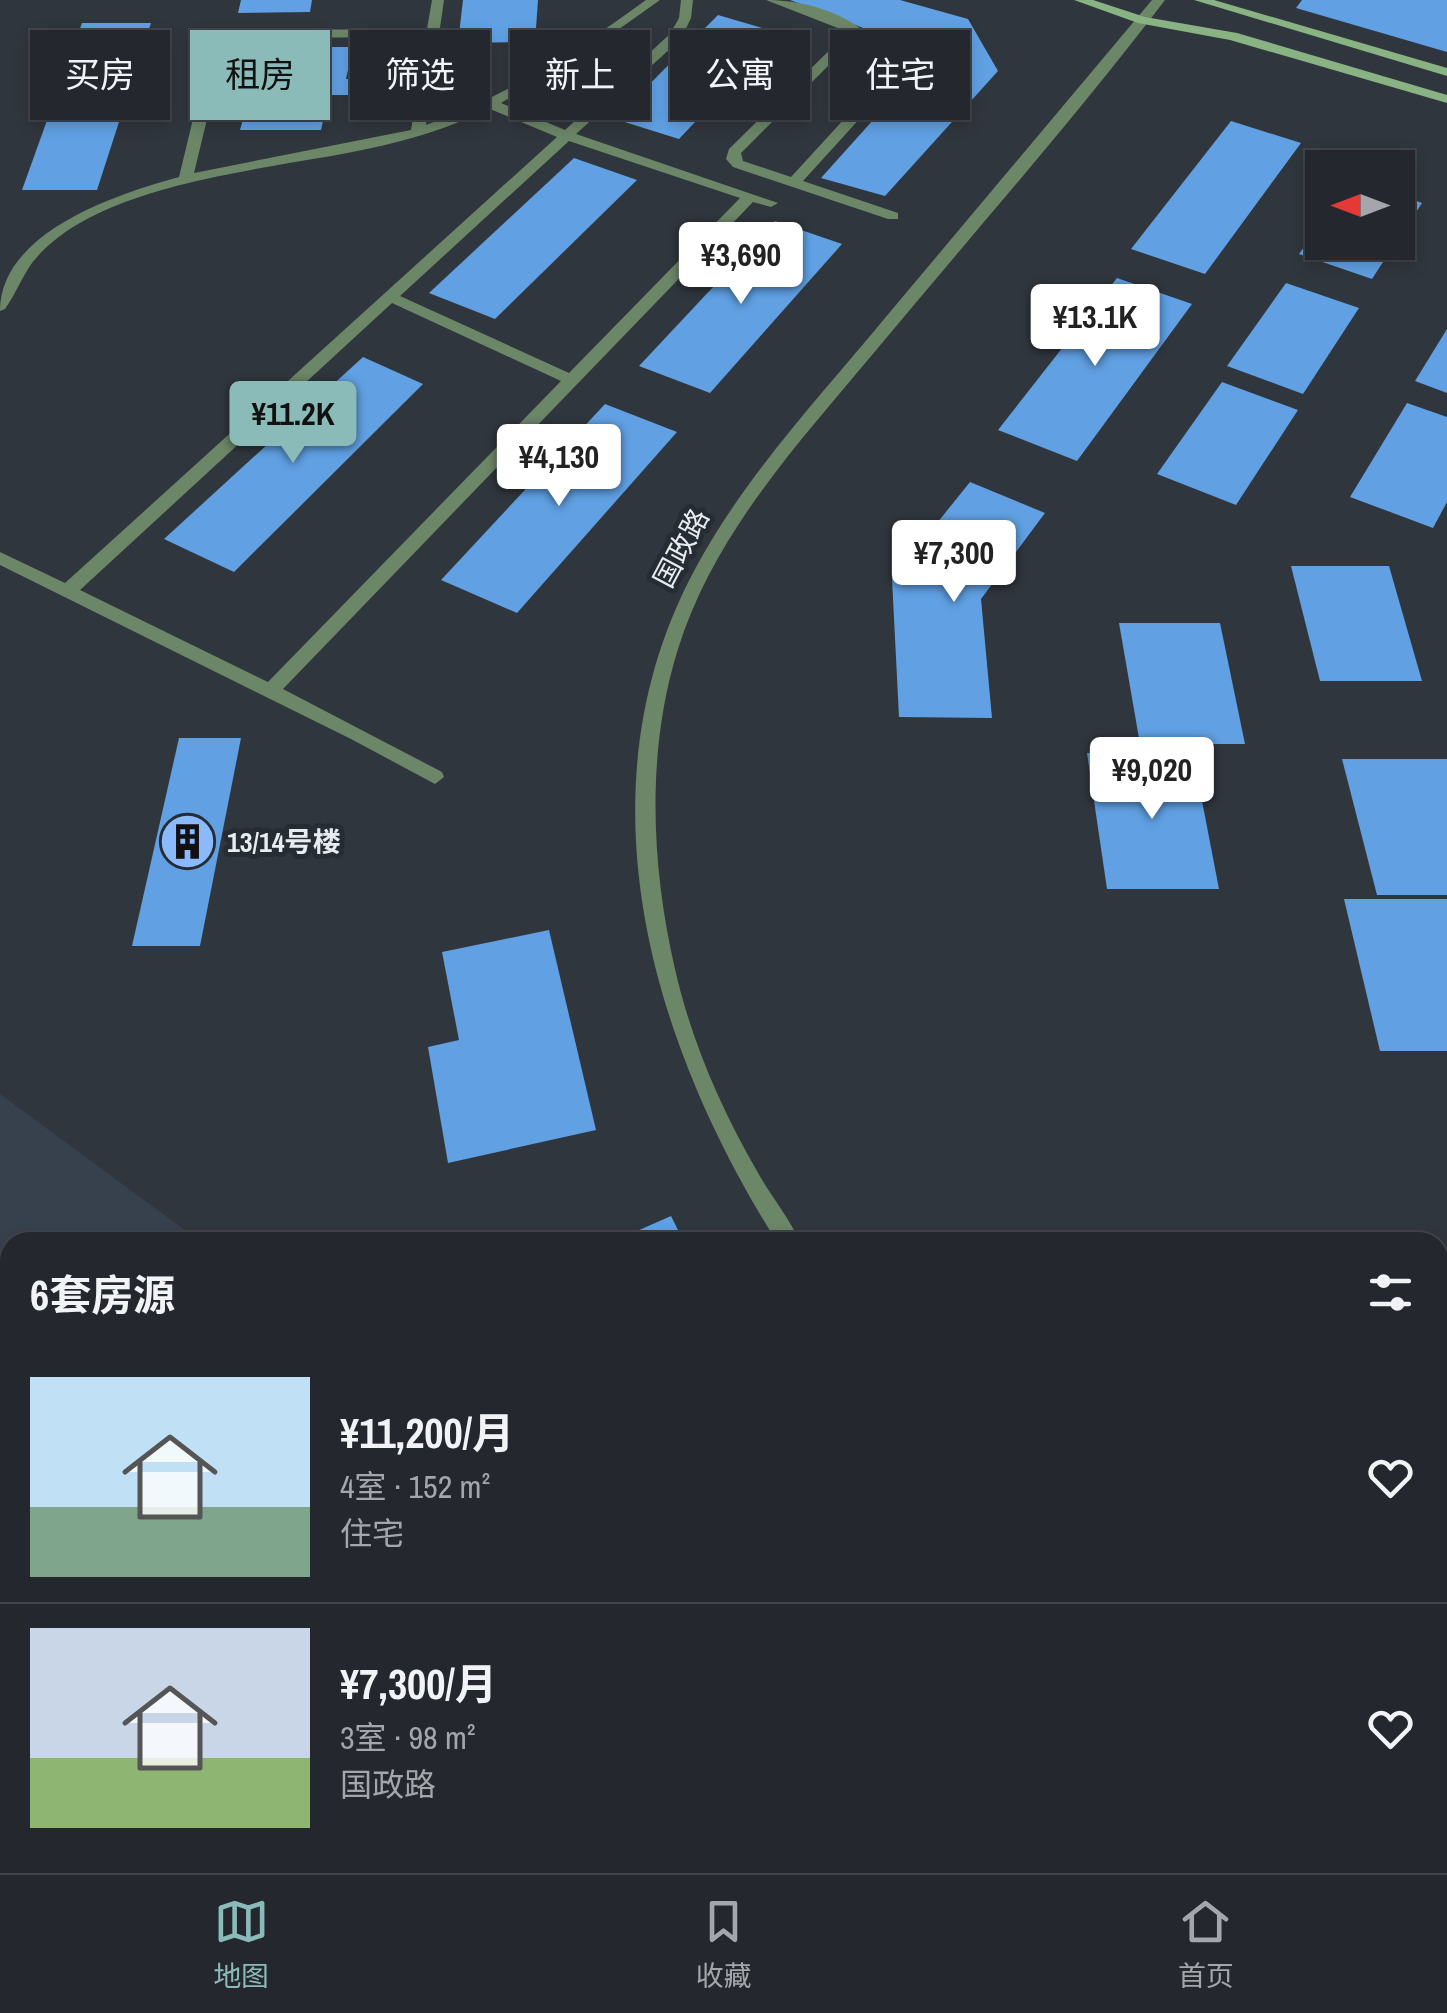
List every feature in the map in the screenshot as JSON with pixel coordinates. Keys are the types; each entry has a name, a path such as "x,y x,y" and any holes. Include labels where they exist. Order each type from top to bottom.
{"main road":[{"path":"1080,0 1142,20 1232,36 1447,99"},
{"path":"1200,0 1447,72"}],"street":[{"path":"433,30 438,0"},
{"path":"490,104 539,79 654,0"},
{"path":"66,592 676,36 686,18 687,0"},
{"path":"772,0 858,29 887,72 886,82 793,183"},
{"name":"国政路","path":"783,1232 717,1118 677,1017 652,922 644,832 650,747 662,674 687,602 722,533 765,473 1159,0"},
{"path":"858,29 734,152 733,159 738,164 893,216"},
{"path":"185,180 218,47 230,38 249,34 350,33"},
{"path":"490,104 568,136 772,203"},
{"path":"418,132 420,120"},
{"path":"0,306 8,285 39,248 80,218 118,199 185,180 340,153 449,120"},
{"path":"270,691 750,196"},
{"path":"391,298 574,381"},
{"path":"0,558 434,777"}],"shaded area":[{"path":"0,1094 187,1232 0,1232"}],"building":[{"path":"241,0 312,0 310,12 238,13"},
{"path":"463,0 538,0 536,30 510,30 510,42 490,43 490,30 460,30"},
{"path":"790,0 900,0 968,19 998,71 970,102 970,30 868,30"},
{"path":"1302,0 1447,0 1447,52 1296,8"},
{"path":"718,15 769,30 703,30"},
{"path":"82,23 151,23 149,30 79,30"},
{"path":"330,47 350,47 346,79 350,79 350,95 330,95"},
{"path":"670,63 670,120 697,120 679,139 618,120 650,120 650,84"},
{"path":"47,120 120,120 97,190 22,190"},
{"path":"243,120 323,120 321,130 240,130"},
{"path":"873,120 954,120 885,196 821,178"},
{"path":"1231,121 1301,143 1205,274 1131,249"},
{"path":"574,158 637,180 495,319 429,293"},
{"path":"775,221 842,244 710,393 639,366"},
{"path":"1317,260 1384,260 1372,279"},
{"path":"1117,278 1192,304 1077,461 998,430"},
{"path":"1286,283 1359,308 1303,394 1227,366"},
{"path":"1447,329 1447,393 1415,381"},
{"path":"363,357 423,384 234,572 164,539"},
{"path":"1222,382 1298,410 1236,505 1157,474"},
{"path":"1407,403 1447,417 1447,502 1433,528 1350,497"},
{"path":"605,404 677,432 517,613 441,580"},
{"path":"970,482 1045,513 981,599 992,718 899,717 892,579"},
{"path":"1291,566 1389,566 1422,681 1320,681"},
{"path":"1119,623 1220,623 1245,744 1140,744"},
{"name":"13/14号楼","path":"179,738 241,738 200,946 132,946"},
{"path":"1087,753 1193,754 1219,889 1107,889"},
{"path":"1342,759 1447,759 1447,895 1377,895"},
{"path":"1344,899 1447,899 1447,1051 1380,1051"},
{"path":"549,930 596,1130 448,1163 428,1047 459,1040 442,952"},
{"path":"671,1216 679,1232 635,1232"}],"place":[{"name":"13/14号楼","path":"188,842"}]}
